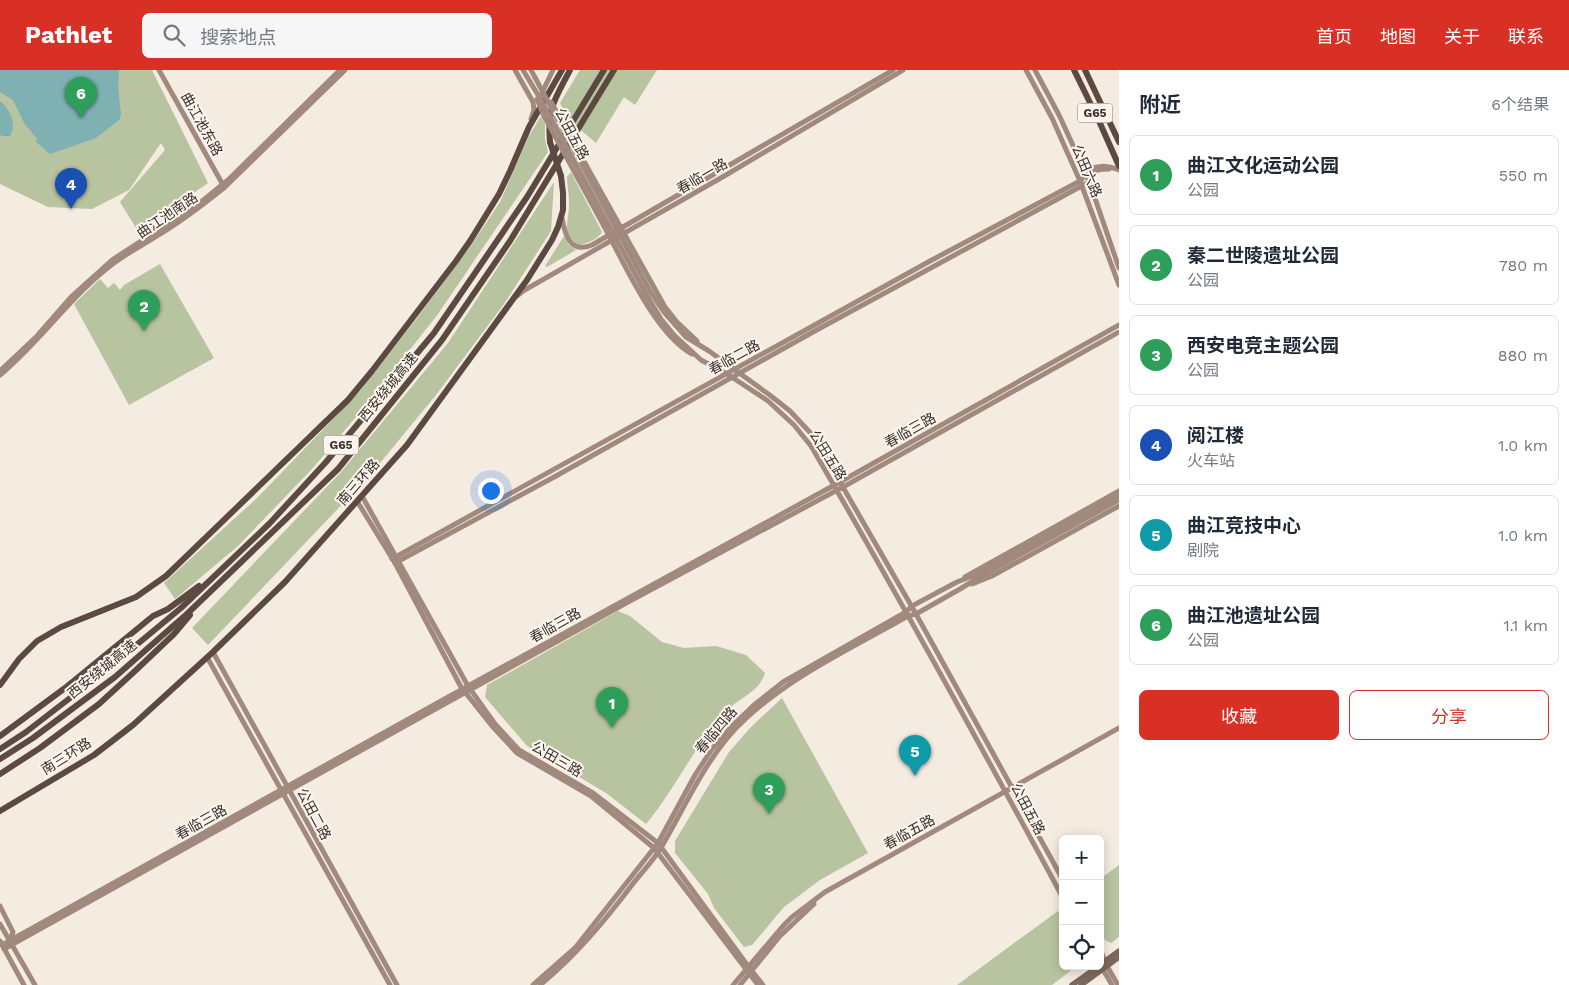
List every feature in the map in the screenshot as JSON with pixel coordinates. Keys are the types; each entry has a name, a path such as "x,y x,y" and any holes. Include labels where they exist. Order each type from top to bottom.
{"highway":[{"path":"0,685 19,659 37,641 61,627 136,597 166,576 348,400 372,372 470,241 499,194 529,127 562,70"},
{"name":"南三环路","path":"0,810 94,754 133,725 210,655 285,582 407,446 513,300 552,240 562,218 564,193 561,176 550,142 549,116 556,96 570,70"},
{"name":"西安绕城高速","path":"0,749 26,732 105,671 181,608 270,523 326,462 434,333 526,197 604,70"},
{"name":"西安绕城高速","path":"0,759 33,738 114,676 188,613 338,469 442,340 510,241 614,70"},
{"name":"G65","path":"598,99 619,70"},
{"name":"G65","path":"1074,70 1115,156 1118,168"},
{"name":"G65","path":"1085,70 1119,142"},
{"path":"0,774 40,748 99,704 174,634 188,617 230,577 266,538"},
{"path":"0,736 64,688 153,616 168,609 198,587 244,548"}],"main road":[{"path":"1104,964 1119,951"},
{"path":"1104,965 1119,958"},
{"path":"1072,985 1096,970"},
{"path":"1080,985 1097,970"}],"street":[{"name":"曲江池东路","path":"159,70 223,186"},
{"name":"曲江池南路","path":"0,371 38,336 72,296 112,260 223,186 340,70"},
{"name":"曲江池南路","path":"0,375 40,338 74,299 114,263 203,205 346,70"},
{"path":"515,70 533,102 534,110"},
{"name":"公田五路","path":"523,70 648,292 676,328 790,411 818,441 912,606 1059,873"},
{"name":"公田五路","path":"531,70 667,328 701,360 729,375 768,401 794,425 810,446 907,614 1059,891"},
{"path":"529,127 534,110 552,70"},
{"name":"春临一路","path":"562,218 568,240 576,246 588,247 893,70"},
{"name":"春临一路","path":"513,300 523,291 612,241 903,70"},
{"name":"公田六路","path":"1026,70 1052,118 1081,183 1119,285"},
{"name":"公田六路","path":"1035,70 1059,115 1087,176 1119,268"},
{"path":"528,80 544,116 646,304 672,338 684,350 701,360"},
{"path":"540,85 561,118 624,234 671,315 681,327 708,351"},
{"path":"1087,176 1096,170 1118,168"},
{"name":"春临二路","path":"395,560 556,476 930,261 1081,183 1087,176"},
{"name":"春临三路","path":"2,947 466,689 835,488 1119,325"},
{"name":"春临三路","path":"841,484 1119,332"},
{"path":"957,582 973,571 1119,491"},
{"path":"988,570 1119,495"},
{"name":"公田三路","path":"362,496 466,689 492,726 516,753 591,796 656,850 749,970 763,985"},
{"path":"988,570 1119,500"},
{"name":"公田三路","path":"357,501 395,560"},
{"path":"960,589 992,576 1119,506"},
{"name":"春临四路","path":"907,614 916,614 960,589 988,570"},
{"name":"春临四路","path":"533,985 575,948 656,850 716,752 758,708 786,686 907,614 912,606 957,582 988,570"},
{"name":"公田二路","path":"210,655 288,789 397,985"},
{"name":"公田二路","path":"210,655 282,792 390,985"},
{"name":"公田三路","path":"466,689 519,750 593,793 660,845 758,985"},
{"name":"春临五路","path":"1013,789 1119,728"},
{"name":"春临五路","path":"733,985 813,904 828,894 1006,792 1119,732"},
{"name":"春临四路","path":"540,985 578,951 608,917 656,850"},
{"path":"0,906 13,932 11,942"},
{"path":"0,924 35,985"},
{"path":"2,947 24,985"},
{"path":"1104,968 1118,985"},
{"name":"春临五路","path":"740,985 749,970"},
{"path":"1104,970 1112,985"}],"green space":[{"path":"0,70 152,70 208,183 138,231 120,202 165,150 161,143 129,190 92,209 48,207 0,184"},
{"path":"580,70 657,70 635,105 624,97 596,143 568,119 560,103"},
{"path":"541,116 545,124 545,139 548,152 438,314 372,398 312,469 238,546 175,599 164,583 257,498 361,390 417,318 470,247 500,202 529,136"},
{"path":"571,172 602,232 598,237 585,244 578,245 572,240 567,225 569,201 567,177"},
{"path":"554,182 551,231 504,304 436,395 371,474 208,645 192,628 341,472 448,343"},
{"path":"564,236 568,244 576,250 547,267 545,266"},
{"path":"160,264 214,358 129,405 74,304 100,279 108,288 114,283 120,290 124,285"},
{"path":"618,611 630,616 662,642 684,648 716,646 746,655 765,673 759,685 727,710 716,723 646,824 606,793 527,746 485,697 487,685"},
{"path":"782,698 868,853 820,880 784,907 752,945 744,947 714,908 708,894 675,853 675,841 729,752 751,727"},
{"path":"1119,865 1119,937 1111,943 1104,938 1104,876"},
{"path":"1058,911 1059,970 1072,970 1052,985 957,985"}],"water":[{"path":"0,70 119,70 118,86 121,115 119,120 96,138 50,154 36,142 37,139 24,123 13,100 0,92"},
{"path":"0,101 7,108 13,122 10,136 0,135"}],"place":[{"name":"曲江池遗址公园","path":"81,118"},
{"name":"阅江楼","path":"71,209"},
{"name":"秦二世陵遗址公园","path":"144,331"},
{"name":"曲江文化运动公园","path":"612,728"},
{"name":"曲江竞技中心","path":"915,776"},
{"name":"西安电竞主题公园","path":"769,814"}]}
